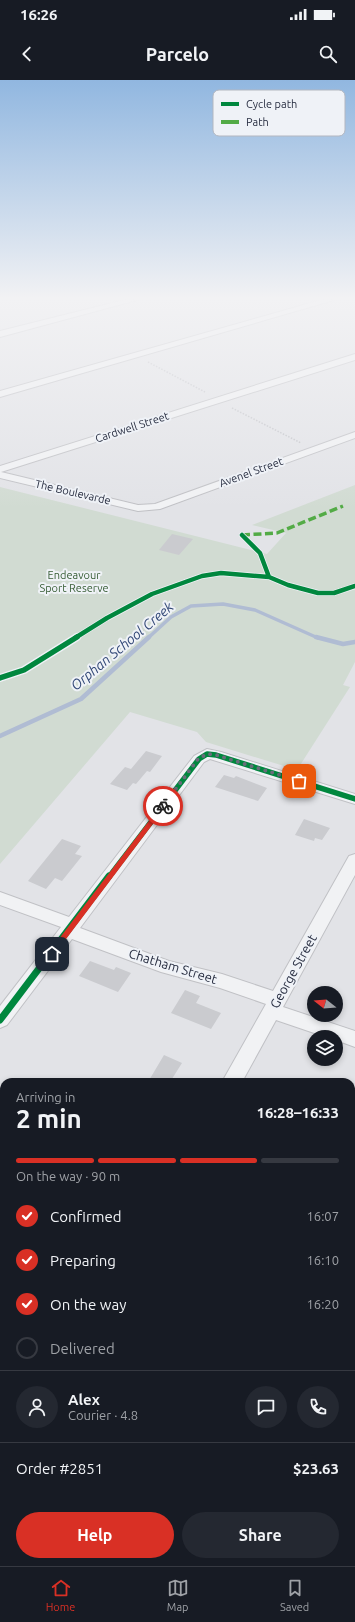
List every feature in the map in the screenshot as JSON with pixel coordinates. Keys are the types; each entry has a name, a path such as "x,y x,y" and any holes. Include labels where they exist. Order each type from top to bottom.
{"street":[{"path":"0,394 88,369"},
{"name":"Cardwell Street","path":"0,469 313,369"},
{"name":"Avenel Street","path":"147,508 158,506 355,435"},
{"name":"The Boulevarde","path":"0,475 138,508 147,508"},
{"path":"0,1020 198,759 207,754 216,755 355,799"},
{"name":"George Street","path":"234,1078 355,860"},
{"name":"Chatham Street","path":"0,898 168,967 222,981 274,1005 355,1039"}],"path":[{"path":"161,369 313,450"}],"green space":[{"name":"Endeavour Sport Reserve","path":"355,485 355,662 343,685 350,687 297,770 206,742 197,732 130,712 0,864 0,487 267,554 286,533 252,525"}],"building":[{"path":"172,534 193,539 179,555 159,550"},
{"path":"146,751 162,756 150,772 147,771 136,784 133,783 127,790 110,784 125,767 131,769"},
{"path":"224,775 234,778 236,776 267,788 258,801 215,787"},
{"path":"304,819 330,828 322,840 315,838 314,841 295,835"},
{"path":"62,839 81,846 75,854 82,856 62,881 55,878 46,889 28,881"},
{"path":"90,961 114,970 116,967 131,973 118,992 79,976"},
{"path":"185,990 200,996 196,1003 221,1013 211,1029 171,1013"},
{"path":"164,1055 182,1063 173,1078 150,1078"}],"waterway":[{"name":"Orphan School Creek","path":"148,638 171,617 191,606 223,604 255,610 318,638"},
{"name":"Orphan School Creek","path":"0,736 81,699 149,637"},
{"name":"Orphan School Creek","path":"316,637 343,644 355,642"}],"marked path":[{"path":"242,535 277,533 343,506"}],"cycle path":[{"path":"242,535 260,553 269,577"},
{"path":"0,678 24,670 107,618 152,594 202,576 221,573 269,577 288,585 318,593 334,593 355,586"},
{"path":"0,1020 199,759 207,754 216,755 355,799"}],"way so far":[{"path":"163,806 198,759 207,754 216,755 299,781"}],"route":[{"path":"52,954 163,806"}]}
